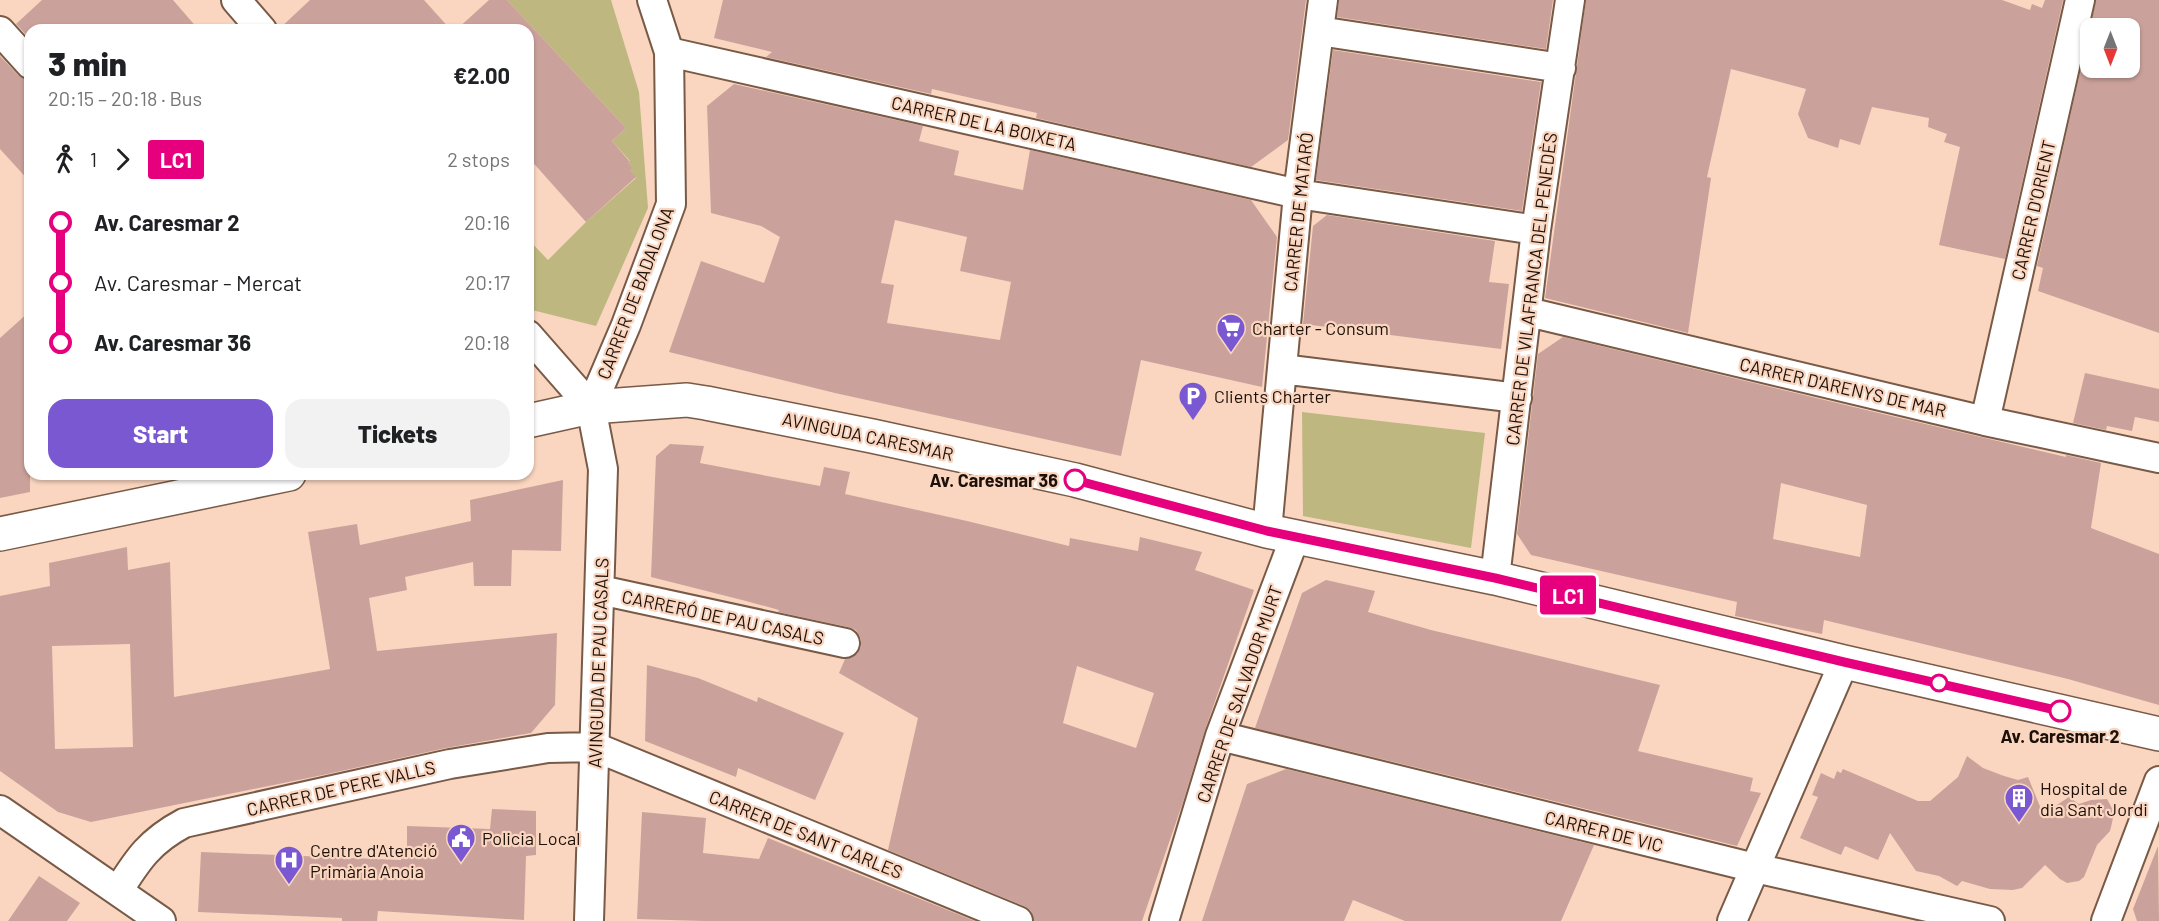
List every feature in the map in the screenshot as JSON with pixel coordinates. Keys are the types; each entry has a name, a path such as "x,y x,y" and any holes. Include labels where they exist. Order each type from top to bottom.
{"street":[{"path":"236,0 257,24"},
{"name":"CARRER DE BADALONA","path":"591,406 626,325 671,204 669,52 652,0"},
{"name":"CARRER DE MATARÓ","path":"1281,534 1282,369 1298,194 1323,0"},
{"name":"CARRER DE VILAFRANCA DEL PENEDÈS","path":"1495,578 1536,230 1570,0"},
{"name":"CARRER D'ORIENT","path":"1985,421 2080,0"},
{"path":"0,31 24,57"},
{"path":"1318,31 1561,68"},
{"name":"CARRER DE LA BOIXETA","path":"669,52 1298,194 1536,230"},
{"name":"CARRER D'ARENYS DE MAR","path":"1527,312 1985,421 2159,458"},
{"path":"534,342 591,406"},
{"path":"1282,369 1517,398"},
{"name":"AVINGUDA CARESMAR","path":"534,420 591,406 696,401 1075,480 1281,534 1495,578 1844,662 2159,734"},
{"name":"AVINGUDA DE PAU CASALS","path":"589,921 603,469 591,406"},
{"path":"0,534 260,480"},
{"name":"CARRER DE SALVADOR MURT","path":"1164,921 1281,534"},
{"name":"CARRERÓ DE PAU CASALS","path":"600,590 845,643"},
{"path":"1732,921 1844,662"},
{"name":"CARRER DE VIC","path":"1220,736 1755,868 1990,921"},
{"name":"CARRER DE PERE VALLS","path":"118,891 151,844 166,832 184,823 450,764 548,748 595,747"},
{"name":"CARRER DE SANT CARLES","path":"595,747 1018,921"},
{"path":"2106,921 2159,781"},
{"path":"0,810 161,921"}],"shaded area":[{"path":"507,0 611,0 639,92 648,208 596,326 534,310 534,245 548,260 586,222 636,178 630,170 628,163 630,161 612,141 626,128 534,29 534,24 529,24"},
{"path":"1302,412 1485,433 1471,548 1303,516"}],"building":[{"path":"42,0 173,0 194,24 24,24 24,33 16,24"},
{"path":"310,0 424,0 446,24 284,24"},
{"path":"489,0 507,0 529,24 463,24"},
{"path":"723,0 1306,0 1288,140 1251,167 1036,118 1037,113 932,89 931,94 766,57 772,52 714,38"},
{"path":"1339,0 1553,0 1546,49 1337,17"},
{"path":"1586,0 2002,0 2030,10 2032,4 2042,8 2045,0 2063,0 2005,259 1939,245 1960,147 1944,142 1947,134 1928,127 1929,118 1872,107 1860,145 1840,139 1838,148 1808,138 1798,114 1806,89 1731,69 1707,177 1711,178 1688,333 1545,298"},
{"path":"2096,0 2159,0 2159,333 2038,291 2043,268 2037,266 2080,72 2080,78 2140,78 2140,18 2092,18"},
{"path":"534,29 626,128 612,141 630,162 628,163 632,168 630,170 636,177 586,222 534,164"},
{"path":"1333,50 1541,82 1522,211 1316,180"},
{"path":"0,56 18,75 24,78 24,175 0,149"},
{"path":"734,84 923,126 919,141 959,151 954,175 1023,190 1030,150 1251,200 1277,237 1262,387 1141,360 1121,456 835,393 669,352 701,261 764,283 780,237 761,226 711,213 707,106","holes":["895,220 967,237 960,271 1011,282 1000,340 887,323 894,285 881,283"]},
{"path":"1327,215 1495,241 1489,282 1509,284 1501,349 1303,324 1313,226"},
{"path":"24,316 24,480 30,480 30,492 0,498 0,338"},
{"path":"1563,337 2066,457 2066,455 2101,463 2091,528 2159,554 2159,705 2068,679 1824,620 1822,634 1735,616 1737,602 1531,555 1517,534 1538,354","holes":["1781,483 1867,505 1860,557 1773,539"]},
{"path":"2085,373 2159,389 2159,422 2135,417 2132,431 2107,426 2106,430 2073,423"},
{"path":"670,444 704,446 700,463 820,486 824,467 850,472 845,494 1069,546 1070,538 1138,551 1140,537 1202,552 1195,570 1254,590 1142,921 1034,921 1031,911 1024,906 888,850 918,718 839,673 845,659 857,654 861,647 861,639 856,630 778,612 779,610 651,577 656,456","holes":["1077,666 1154,693 1136,748 1063,723"]},
{"path":"563,480 561,551 512,550 511,586 474,586 473,562 405,577 407,590 369,598 377,651 557,633 555,705 531,733 446,748 91,822 58,812 0,771 0,596 50,586 49,563 127,547 128,570 170,562 174,697 330,669 308,532 357,524 360,545 471,521 470,500","holes":["130,644 133,747 55,749 52,646"]},
{"path":"1326,580 1375,591 1368,612 1431,630 1660,685 1638,751 1753,778 1750,791 1761,793 1737,846 1255,728 1302,593"},
{"path":"647,665 698,678 757,702 758,697 844,733 815,800 738,768 736,777 645,741"},
{"name":"Hospital de dia Sant Jordi","path":"1967,756 1983,768 2004,776 2018,780 2028,777 2043,814 2069,797 2079,804 2091,800 2107,799 2114,812 2110,831 2097,845 2084,877 2079,881 2067,883 2045,865 2022,888 1990,889 1962,881 1957,886 1939,876 1916,871 1890,833 1878,860 1845,846 1841,855 1800,838 1818,797 1812,795 1821,773 1834,779 1837,771 1841,773 1843,769 1918,801 1930,801 1958,777"},
{"path":"1286,769 1594,845 1561,921 1405,921 1353,900 1344,921 1202,921 1247,784"},
{"path":"492,809 536,811 536,855 526,856 524,920 378,911 377,921 342,921 342,918 198,912 201,852 401,860 401,858 407,859 407,826 490,829"},
{"path":"642,812 706,818 703,853 759,859 768,838 975,921 637,919"},
{"path":"2158,846 2159,921 2137,921 2133,909"},
{"path":"39,876 80,903 67,921 8,921"}],"bus line":[{"name":"LC1","path":"1075,480 1267,531 1495,578 2060,711"}],"place":[{"name":"Charter - Consum","path":"1231,354"},
{"name":"Clients Charter","path":"1193,422"},
{"name":"Av. Caresmar 36","path":"1075,480"},
{"name":"Av. Caresmar 2","path":"2060,711"},
{"name":"Hospital de dia Sant Jordi","path":"2019,824"},
{"name":"Policia Local","path":"461,864"},
{"name":"Centre d'Atenció Primària Anoia","path":"289,886"}]}
